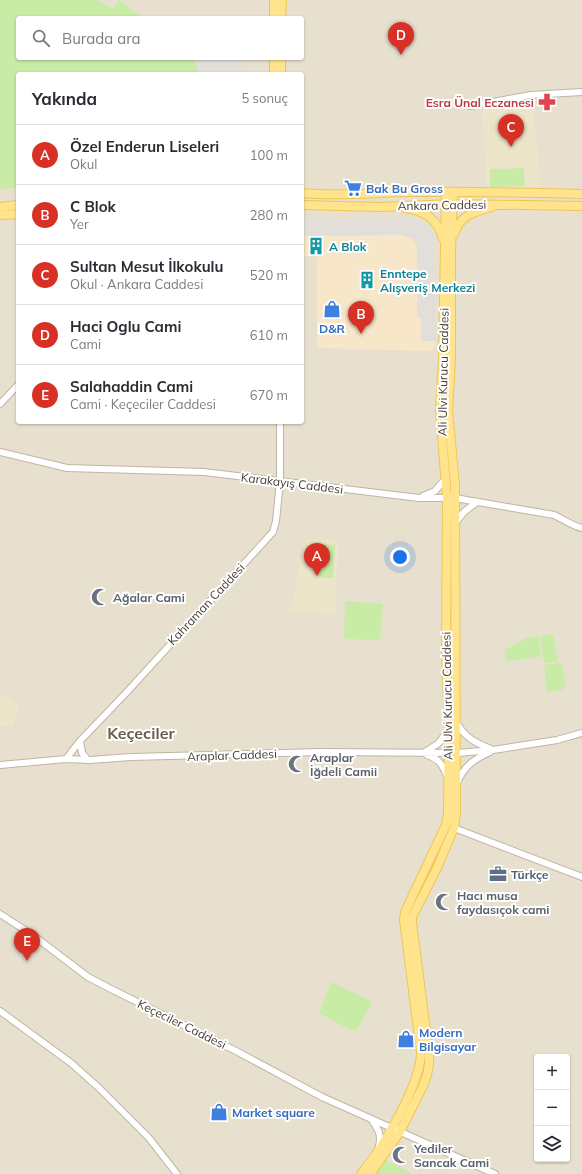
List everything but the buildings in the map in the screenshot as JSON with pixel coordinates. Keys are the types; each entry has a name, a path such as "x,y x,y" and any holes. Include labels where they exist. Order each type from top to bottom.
{"main road":[{"path":"274,0 274,16"},
{"path":"282,0 282,16"},
{"path":"274,60 274,72"},
{"path":"281,60 281,72"},
{"name":"Ankara Caddesi","path":"305,192 352,194 413,192 582,194"},
{"name":"Ali Ulvi Kurucu Caddesi","path":"361,1174 377,1152 391,1128 414,1084 421,1061 404,920 405,912 446,825 448,813 448,778 453,753 456,722 454,523 451,498 446,478 440,411 450,192"},
{"name":"Ankara Caddesi","path":"304,205 379,207 449,204 500,204 582,206"},
{"path":"448,252 453,235 461,220 470,214 500,204"},
{"path":"0,207 16,205"},
{"path":"304,209 312,206"},
{"path":"379,207 408,209 418,211 431,217 441,231 448,252"},
{"path":"0,215 16,214"},
{"name":"Ali Ulvi Kurucu Caddesi","path":"370,1174 400,1132 422,1088 430,1064 412,917 436,870 454,828 456,817 456,784 449,729 446,648 451,498 455,485 448,411 451,358 448,252"}],"street":[{"path":"470,106 531,95 582,92"},
{"path":"0,404 16,387"},
{"name":"Kahraman Caddesi","path":"66,759 80,741 126,693 273,532 276,521 280,481 280,424"},
{"name":"Karakayış Caddesi","path":"0,452 68,468 204,472 419,498 451,498 554,515 564,519 572,525 582,528"},
{"path":"419,498 428,495 435,490 446,478"},
{"path":"454,523 464,512 477,502"},
{"path":"456,722 468,738 493,750"},
{"path":"422,753 439,743 449,729"},
{"name":"Araplar Caddesi","path":"0,765 66,759 90,760 132,757 320,752 453,753 493,750 557,740 582,733"},
{"path":"80,741 84,757 90,760"},
{"path":"456,784 461,773 470,762 493,750"},
{"path":"422,753 437,759 444,768 448,778"},
{"path":"454,828 582,877"},
{"name":"Keçeciler Caddesi","path":"0,914 34,936 88,977 236,1051 315,1093 372,1120 495,1174"},
{"path":"0,1011 71,1063 99,1088 149,1138 177,1174"},
{"path":"372,1120 378,1129 381,1138 377,1152"}],"shaded area":[{"path":"0,0 582,0 582,1174 0,1174"},
{"path":"193,60 242,60 243,72 199,72"},
{"path":"532,97 541,187 487,188 482,106"},
{"name":"Enntepe Alışveriş Merkezi","path":"413,219 422,222 429,227 434,238 435,346 431,350 425,351 317,348 317,257 304,256 304,220"},
{"path":"413,219 427,225 434,235 436,341 421,341 421,318 417,318 417,247 413,239 403,235 304,236 304,220"},
{"path":"306,539 338,541 335,614 290,611"},
{"path":"0,695 20,707 12,727 0,725"}],"green space":[{"path":"0,0 97,0 113,9 120,0 140,16 16,16 16,60 194,61 199,72 16,72 16,188 0,189"},
{"path":"524,168 525,186 490,187 490,169"},
{"path":"320,544 335,545 333,578 318,577"},
{"path":"345,601 383,604 380,640 346,639 344,635"},
{"path":"553,634 558,661 544,663 540,636"},
{"path":"538,636 541,657 506,661 505,650 526,638"},
{"path":"562,663 565,686 562,690 547,692 544,665"},
{"path":"331,982 371,1001 371,1005 357,1029 352,1031 319,1013"},
{"path":"384,1159 413,1174 374,1174"}],"place":[{"name":"Haci Oglu Cami","path":"401,55"},
{"name":"Esra Ünal Eczanesi","path":"547,102"},
{"name":"Sultan Mesut İlkokulu","path":"511,147"},
{"name":"Bak Bu Gross","path":"353,188"},
{"name":"A Blok","path":"316,246"},
{"name":"Enntepe Alışveriş Merkezi","path":"367,280"},
{"name":"D&R","path":"332,309"},
{"name":"C Blok","path":"361,334"},
{"name":"Özel Enderun Liseleri","path":"317,576"},
{"name":"Ağalar Cami","path":"100,597"},
{"name":"Araplar İğdeli Camii","path":"297,764"},
{"name":"Türkçe","path":"498,874"},
{"name":"Hacı musa faydasıçok cami","path":"444,902"},
{"name":"Salahaddin Cami","path":"27,961"},
{"name":"Modern Bilgisayar","path":"406,1039"},
{"name":"Market square","path":"219,1112"},
{"name":"Yediler Sancak Cami","path":"401,1155"}],"district":[{"name":"Keçeciler","path":"141,733"}]}
